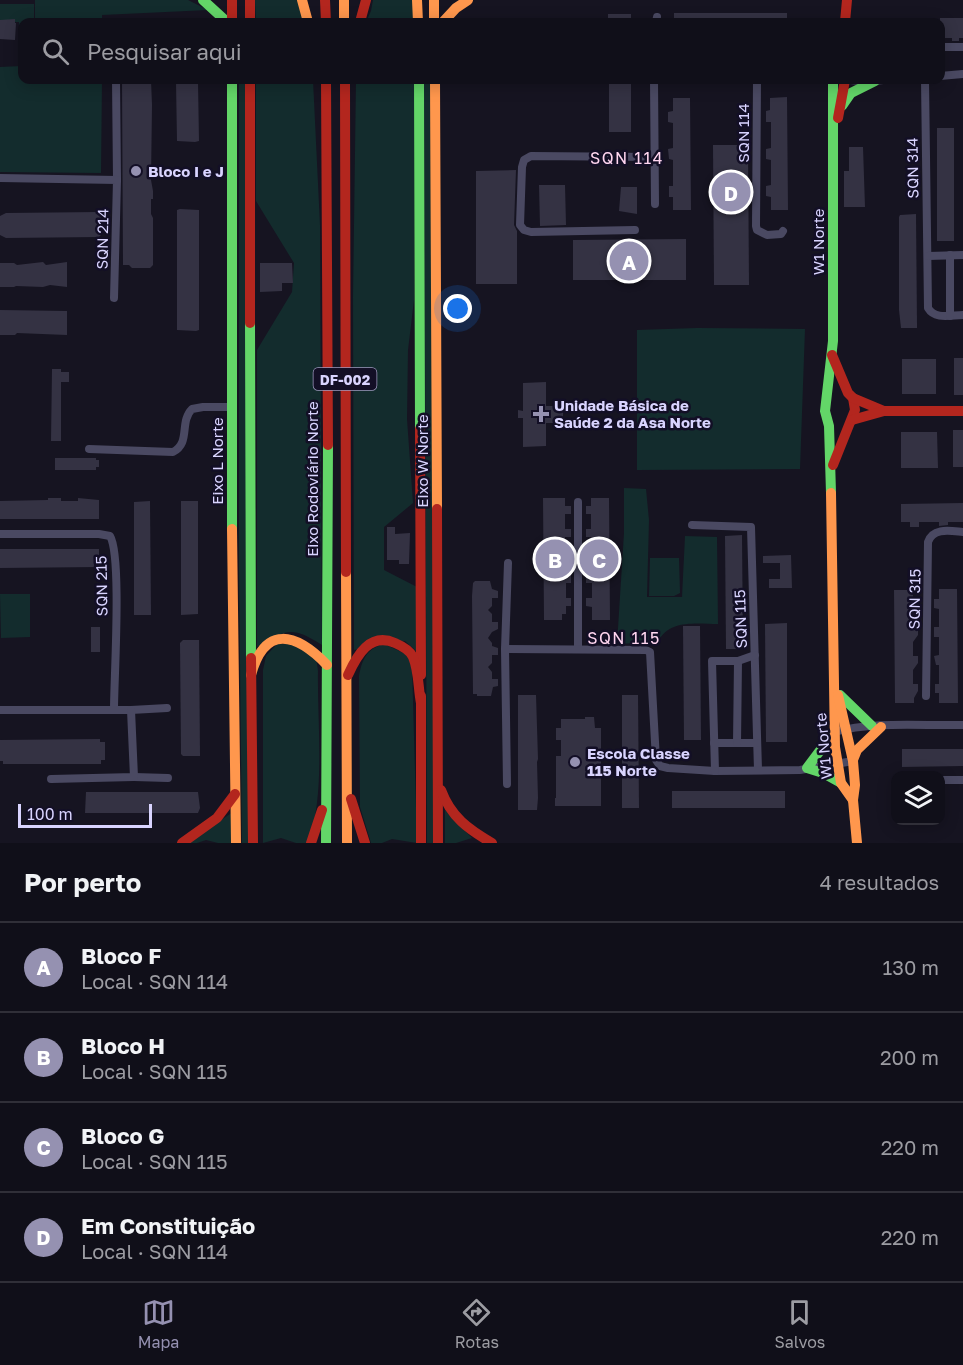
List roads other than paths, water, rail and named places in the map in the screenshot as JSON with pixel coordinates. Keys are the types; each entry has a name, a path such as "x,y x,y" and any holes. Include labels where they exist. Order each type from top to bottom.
{"main road":[{"path":"204,0 223,18"},
{"path":"231,0 232,18"},
{"path":"250,0 250,18"},
{"path":"302,0 307,18"},
{"path":"326,0 326,18"},
{"path":"344,0 344,18"},
{"path":"361,18 366,0"},
{"path":"417,0 418,18"},
{"path":"434,0 434,18"},
{"path":"447,18 468,0"},
{"path":"845,18 847,0"},
{"path":"852,18 853,0"},
{"name":"Eixo L Norte","path":"232,84 236,843"},
{"path":"250,84 253,843"},
{"name":"Eixo Rodoviário Norte","path":"326,84 326,843"},
{"name":"DF-002","path":"345,84 347,843"},
{"name":"Eixo W Norte","path":"419,84 421,843"},
{"name":"Eixo W Norte","path":"435,84 438,843"},
{"name":"W1 Norte","path":"827,400 832,355 835,84"},
{"name":"W1 Norte","path":"834,130 844,84"},
{"path":"839,112 851,93 870,84"},
{"name":"W1 Norte","path":"832,355 850,396"},
{"path":"884,411 836,391 827,400 825,411 829,426 835,430 884,411 963,411"},
{"path":"849,424 855,410 850,396"},
{"name":"W1 Norte","path":"831,470 849,424"},
{"name":"W1 Norte","path":"829,426 837,690 834,732 841,783 853,800"},
{"path":"251,675 264,646 274,640 286,638 298,640 313,649 327,665"},
{"path":"346,680 356,657 365,645 378,640 392,641 408,650 413,657 420,703"},
{"path":"837,690 876,726 857,750 853,761"},
{"name":"W1 Norte","path":"837,690 853,761 855,785 853,800 857,843"},
{"path":"834,732 807,768 824,773 841,783"},
{"path":"438,781 450,812 461,825 492,843"},
{"path":"346,784 365,843"},
{"path":"182,843 217,818 236,793"},
{"path":"311,843 326,799"}],"street":[{"path":"945,47 963,47"},
{"path":"945,76 963,74"},
{"name":"SQN 214","path":"114,298 117,180 116,84"},
{"path":"654,84 655,204"},
{"name":"SQN 114","path":"757,84 756,226 759,233 763,234 780,234 783,231"},
{"name":"SQN 314","path":"925,84 929,311 937,316 963,315"},
{"path":"635,230 531,232 524,230 520,225 522,167 524,160 531,156 655,157"},
{"path":"0,178 117,180"},
{"path":"950,255 950,315"},
{"path":"928,256 963,255"},
{"path":"89,449 173,452 183,443 186,418 192,409 232,407"},
{"path":"578,502 578,649"},
{"name":"SQN 115","path":"692,525 751,527 758,770"},
{"name":"SQN 315","path":"926,696 928,542 930,536 936,533 963,532"},
{"name":"SQN 215","path":"0,534 110,536 114,550 115,580 114,709"},
{"path":"507,784 505,649 508,563"},
{"path":"505,649 646,650 650,652 657,760 660,766 715,771 800,770 853,761"},
{"path":"715,771 712,661 738,661 755,655"},
{"path":"737,743 738,661"},
{"path":"0,710 167,708"},
{"path":"131,710 134,777"},
{"path":"834,732 876,726 963,725"},
{"path":"714,743 757,743"},
{"path":"51,779 168,778"},
{"path":"945,780 963,780"}],"place":[{"name":"Bloco I e J","path":"136,171"},
{"name":"Em Constituição","path":"731,192"},
{"name":"Bloco F","path":"629,261"},
{"name":"Unidade Básica de Saúde 2 da Asa Norte","path":"541,414"},
{"name":"Bloco H","path":"555,559"},
{"name":"Bloco G","path":"599,559"},
{"name":"Escola Classe 115 Norte","path":"575,762"}],"district":[{"name":"SQN 114","path":"627,158"},
{"name":"SQN 115","path":"624,638"}]}
